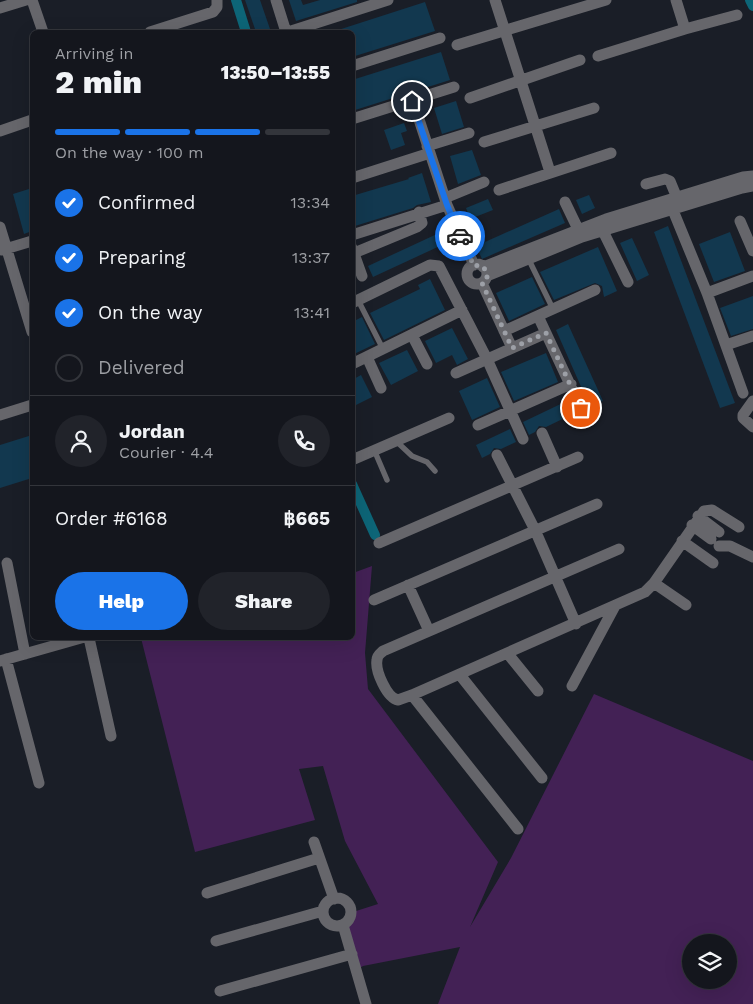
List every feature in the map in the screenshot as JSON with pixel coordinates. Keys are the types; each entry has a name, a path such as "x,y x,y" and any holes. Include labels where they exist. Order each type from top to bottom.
{"street":[{"path":"0,8 26,0"},
{"path":"32,0 41,30"},
{"path":"156,30 213,12 217,8 217,0"},
{"path":"276,0 286,30"},
{"path":"293,30 388,0"},
{"path":"495,0 550,172"},
{"path":"457,45 606,0"},
{"path":"676,0 685,29"},
{"path":"598,56 737,15"},
{"path":"355,65 440,38"},
{"path":"470,98 520,79 580,60"},
{"path":"355,118 454,87"},
{"path":"412,101 446,202 481,273 512,348"},
{"path":"484,142 594,108"},
{"path":"0,131 30,121"},
{"path":"355,177 469,133"},
{"path":"499,190 611,153"},
{"path":"481,273 528,258 601,226 743,177 753,176"},
{"path":"646,184 665,179 670,181 673,202 743,393"},
{"path":"355,233 446,202 484,182"},
{"path":"673,202 753,186"},
{"path":"565,202 578,229"},
{"path":"355,249 417,227 422,223 419,212"},
{"path":"740,221 753,251"},
{"path":"481,273 578,229 601,226"},
{"path":"601,226 628,282"},
{"path":"0,227 4,250 30,322"},
{"path":"4,250 30,242"},
{"path":"355,256 362,276"},
{"path":"355,302 435,265 440,269 462,310 523,438"},
{"path":"707,293 753,276"},
{"path":"504,331 595,290"},
{"path":"355,363 462,310"},
{"path":"538,316 581,408"},
{"path":"456,372 546,333"},
{"path":"412,335 427,364"},
{"path":"726,345 753,336"},
{"path":"367,357 381,388"},
{"path":"478,425 571,384"},
{"path":"753,401 743,415 743,418 753,427"},
{"path":"0,415 30,406"},
{"path":"355,459 450,418"},
{"path":"542,433 557,467"},
{"path":"497,455 535,530 576,624"},
{"path":"379,543 578,458"},
{"path":"374,600 597,504"},
{"path":"619,549 383,651 378,656 376,667 390,695 398,700 412,695 645,592 654,584 695,521 704,511 712,510 739,527"},
{"path":"695,521 721,540 753,557"},
{"path":"682,542 713,563"},
{"path":"7,563 25,654"},
{"path":"654,584 686,605"},
{"path":"408,585 429,631"},
{"path":"572,686 615,606"},
{"path":"39,783 3,660 70,640"},
{"path":"89,640 111,736"},
{"path":"508,654 538,692"},
{"path":"460,675 542,778"},
{"path":"412,695 518,829"},
{"path":"314,842 334,898"},
{"path":"207,893 319,858"},
{"path":"334,898 342,900 350,910 349,918 343,924 330,925 324,919 322,911 326,903 334,898"},
{"path":"216,941 322,911"},
{"path":"343,924 366,1004"},
{"path":"220,991 352,954"}],"lane":[{"path":"528,258 553,309"},
{"path":"355,302 383,349"},
{"path":"396,442 412,456 427,462 435,471"},
{"path":"375,452 387,480"}],"shaded area":[{"path":"372,566 365,653 368,689 498,862 470,927 511,858 594,694 753,761 753,1004 438,1004 460,947 363,966 358,969 347,926 353,912 378,904 345,841 323,766 299,769 315,820 195,852 142,640 355,640 355,572"}],"building":[{"path":"245,0 260,0 270,29 255,30"},
{"path":"289,0 301,0 303,5 320,0 357,0 357,2 296,21"},
{"path":"425,2 435,31 355,56 355,30 338,30"},
{"path":"441,52 450,80 355,110 355,79"},
{"path":"456,101 464,127 442,134 434,108"},
{"path":"404,123 407,131 401,133 405,145 391,150 384,130"},
{"path":"472,150 481,175 458,184 450,156"},
{"path":"422,173 431,202 355,226 355,195"},
{"path":"30,189 30,232 24,234 13,194"},
{"path":"589,195 595,208 582,214 576,200"},
{"path":"488,199 493,210 470,219 466,208"},
{"path":"559,209 565,223 482,259 476,246"},
{"path":"668,226 735,403 720,408 654,232"},
{"path":"730,232 745,271 714,282 699,244"},
{"path":"437,234 442,245 373,277 368,266"},
{"path":"632,238 649,275 637,281 620,243"},
{"path":"598,247 617,291 604,297 602,286 595,283 554,300 540,272"},
{"path":"532,277 545,304 509,321 496,293"},
{"path":"430,279 445,310 384,340 370,313 420,289 418,285"},
{"path":"753,296 753,329 731,336 720,308"},
{"path":"362,317 375,344 355,354 355,320"},
{"path":"568,324 603,401 590,407 556,330"},
{"path":"452,328 468,359 457,365 452,355 436,363 425,341"},
{"path":"407,350 418,371 391,385 379,363"},
{"path":"546,353 558,382 514,401 501,372"},
{"path":"361,375 372,397 355,406 355,378"},
{"path":"487,378 500,407 472,420 459,391"},
{"path":"569,400 575,413 546,427 539,426 535,432 529,435 523,422"},
{"path":"510,429 516,442 501,449 494,448 490,454 482,458 476,445"},
{"path":"30,436 30,479 0,488 0,445"}],"waterway":[{"path":"236,0 245,30"},
{"path":"750,0 753,6"},
{"path":"355,491 375,535"}],"way so far":[{"path":"460,236 474,266 480,265 486,270 487,277 482,283 512,348 546,333 581,408"}],"route":[{"path":"412,101 447,205 460,236"}]}
